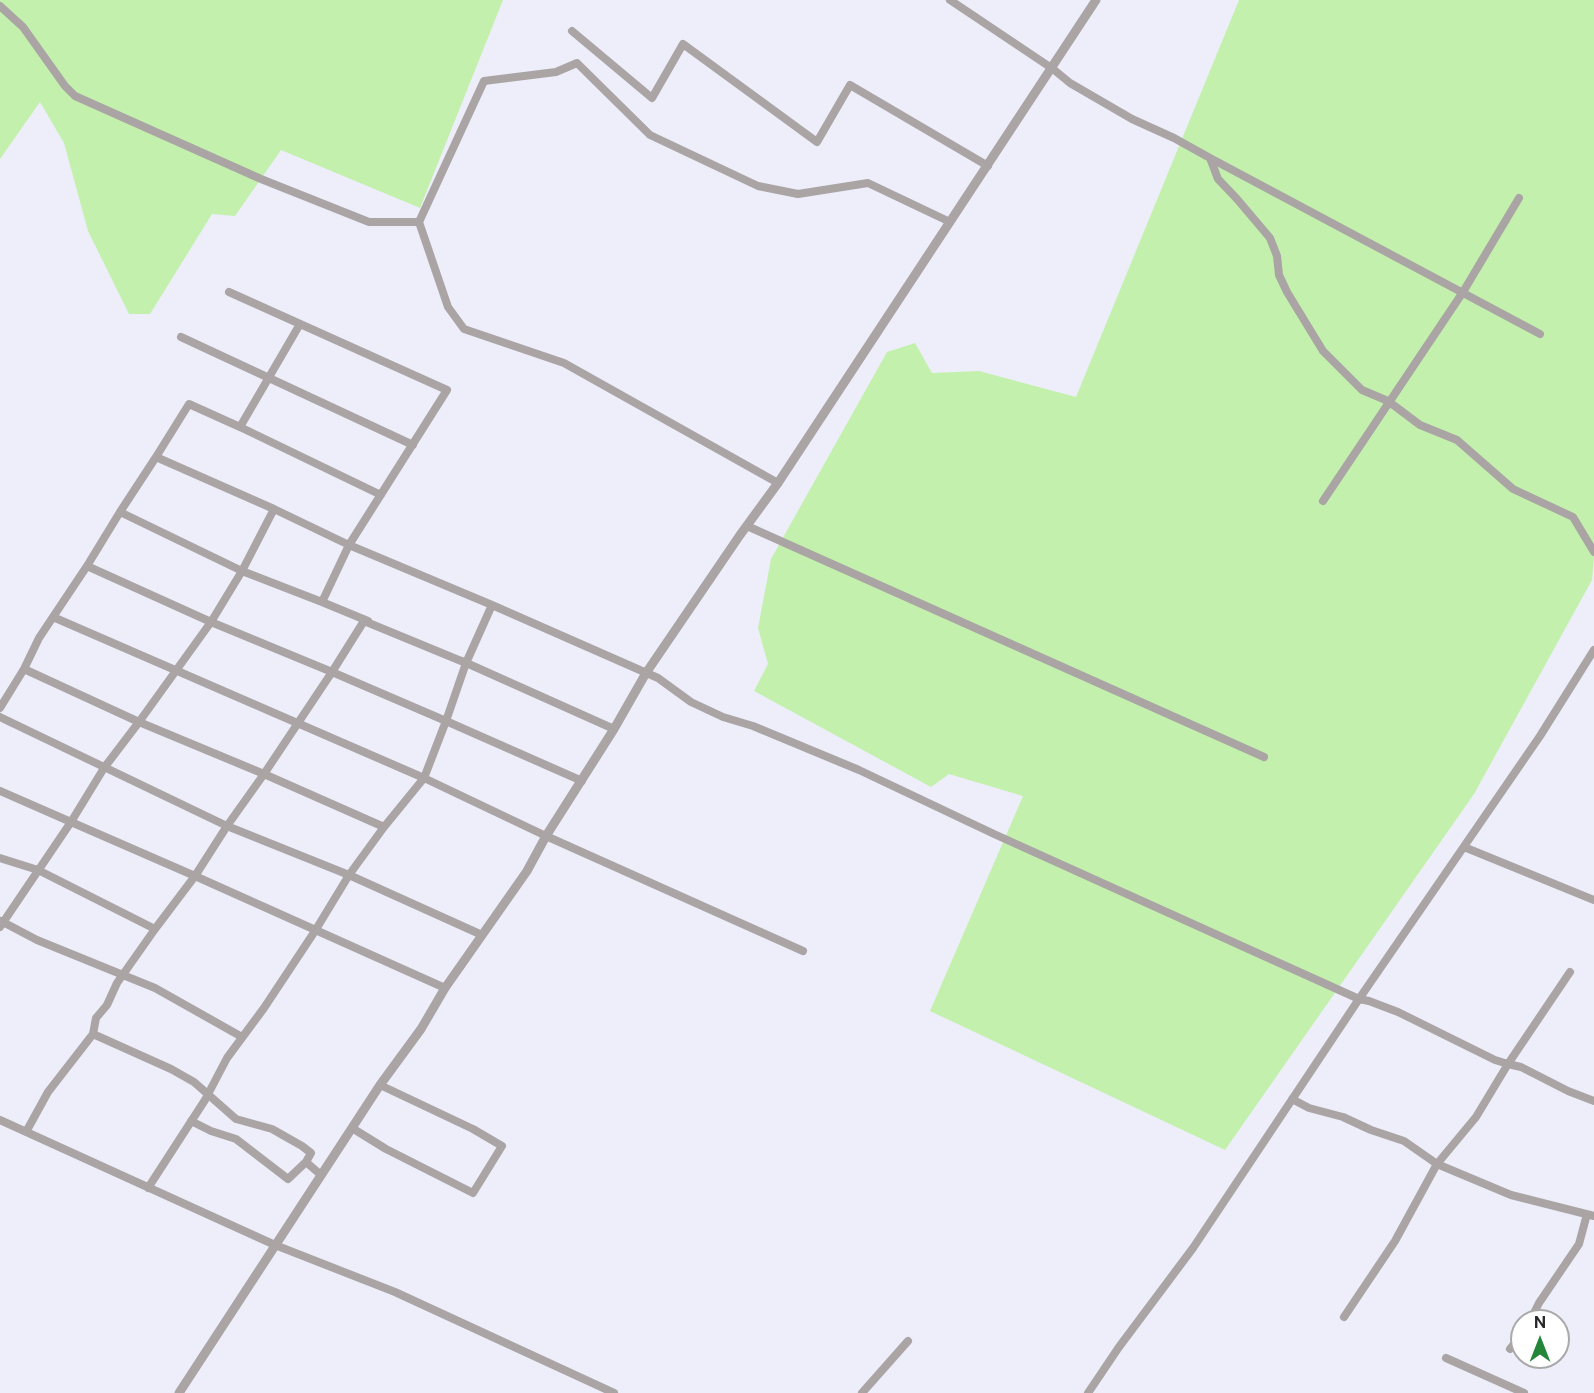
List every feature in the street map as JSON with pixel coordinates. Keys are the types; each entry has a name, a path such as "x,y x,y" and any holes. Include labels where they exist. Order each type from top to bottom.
{"street":[{"path":"950,0 1053,69 1070,83 1132,119 1174,138 1540,334"},
{"path":"179,1393 380,1085 421,1029 445,988 527,871 546,836 646,674 778,483 1053,69 1096,0"},
{"path":"0,6 23,27 65,86 75,96 261,179 369,222 419,222"},
{"path":"572,31 652,98 683,44 816,142 850,86 988,166"},
{"path":"778,483 564,363 464,329 448,307 419,222 484,81 556,72 577,63 650,135 758,186 798,194 868,183 950,222"},
{"path":"1210,158 1218,179 1238,198 1270,238 1279,275 1323,351 1362,390 1388,401 1419,425 1457,440 1513,489 1573,517 1594,552"},
{"path":"1323,501 1463,292 1519,198"},
{"path":"229,292 447,390 349,545 322,602"},
{"path":"240,427 300,324"},
{"path":"181,337 413,445"},
{"path":"0,708 24,669 39,638 189,404 381,495"},
{"path":"156,457 349,545 492,604 658,678 691,702 723,717 753,726 859,770 994,834 1359,999 1398,1012 1495,1060 1521,1067 1568,1091 1594,1101"},
{"path":"242,1037 155,988 1,923 71,822 104,768 211,622 242,571 274,509"},
{"path":"120,512 242,571 466,663 614,729"},
{"path":"747,526 1264,757"},
{"path":"87,566 211,622 582,781"},
{"path":"148,1188 205,1100 227,1058 315,931 349,875 424,778 466,663 492,604"},
{"path":"53,617 424,778 546,836 803,951"},
{"path":"26,1132 48,1092 93,1034 96,1018 123,975 195,876 332,672 363,621 466,663"},
{"path":"1088,1393 1119,1347 1193,1248 1359,999 1540,736 1594,650"},
{"path":"24,669 139,722 384,827"},
{"path":"0,717 227,826 349,875 482,935"},
{"path":"0,791 445,988"},
{"path":"1464,847 1594,900"},
{"path":"0,858 38,870 155,929"},
{"path":"1344,1317 1395,1240 1437,1164 1476,1117 1569,972"},
{"path":"93,1034 171,1069 194,1082 236,1119 272,1129 311,1153 306,1162 288,1179 236,1139 211,1131 191,1121"},
{"path":"352,1128 386,1149 473,1193 502,1146 473,1129 380,1085"},
{"path":"1292,1099 1309,1108 1343,1117 1371,1130 1404,1141 1437,1164 1511,1195 1591,1215 1579,1244 1536,1309"},
{"path":"0,1120 275,1245 395,1292 614,1393"},
{"path":"306,1162 321,1175"},
{"path":"862,1393 908,1341"},
{"path":"1446,1358 1524,1393"}],"green space":[{"path":"0,0 503,0 420,208 281,150 235,216 212,214 150,314 129,314 88,231 64,143 40,102 0,159"},
{"path":"1239,0 1594,0 1594,557 1592,580 1474,794 1225,1150 930,1011 1023,796 949,774 931,787 754,691 768,664 758,628 771,559 887,352 915,343 932,373 979,371 1076,397"}]}
